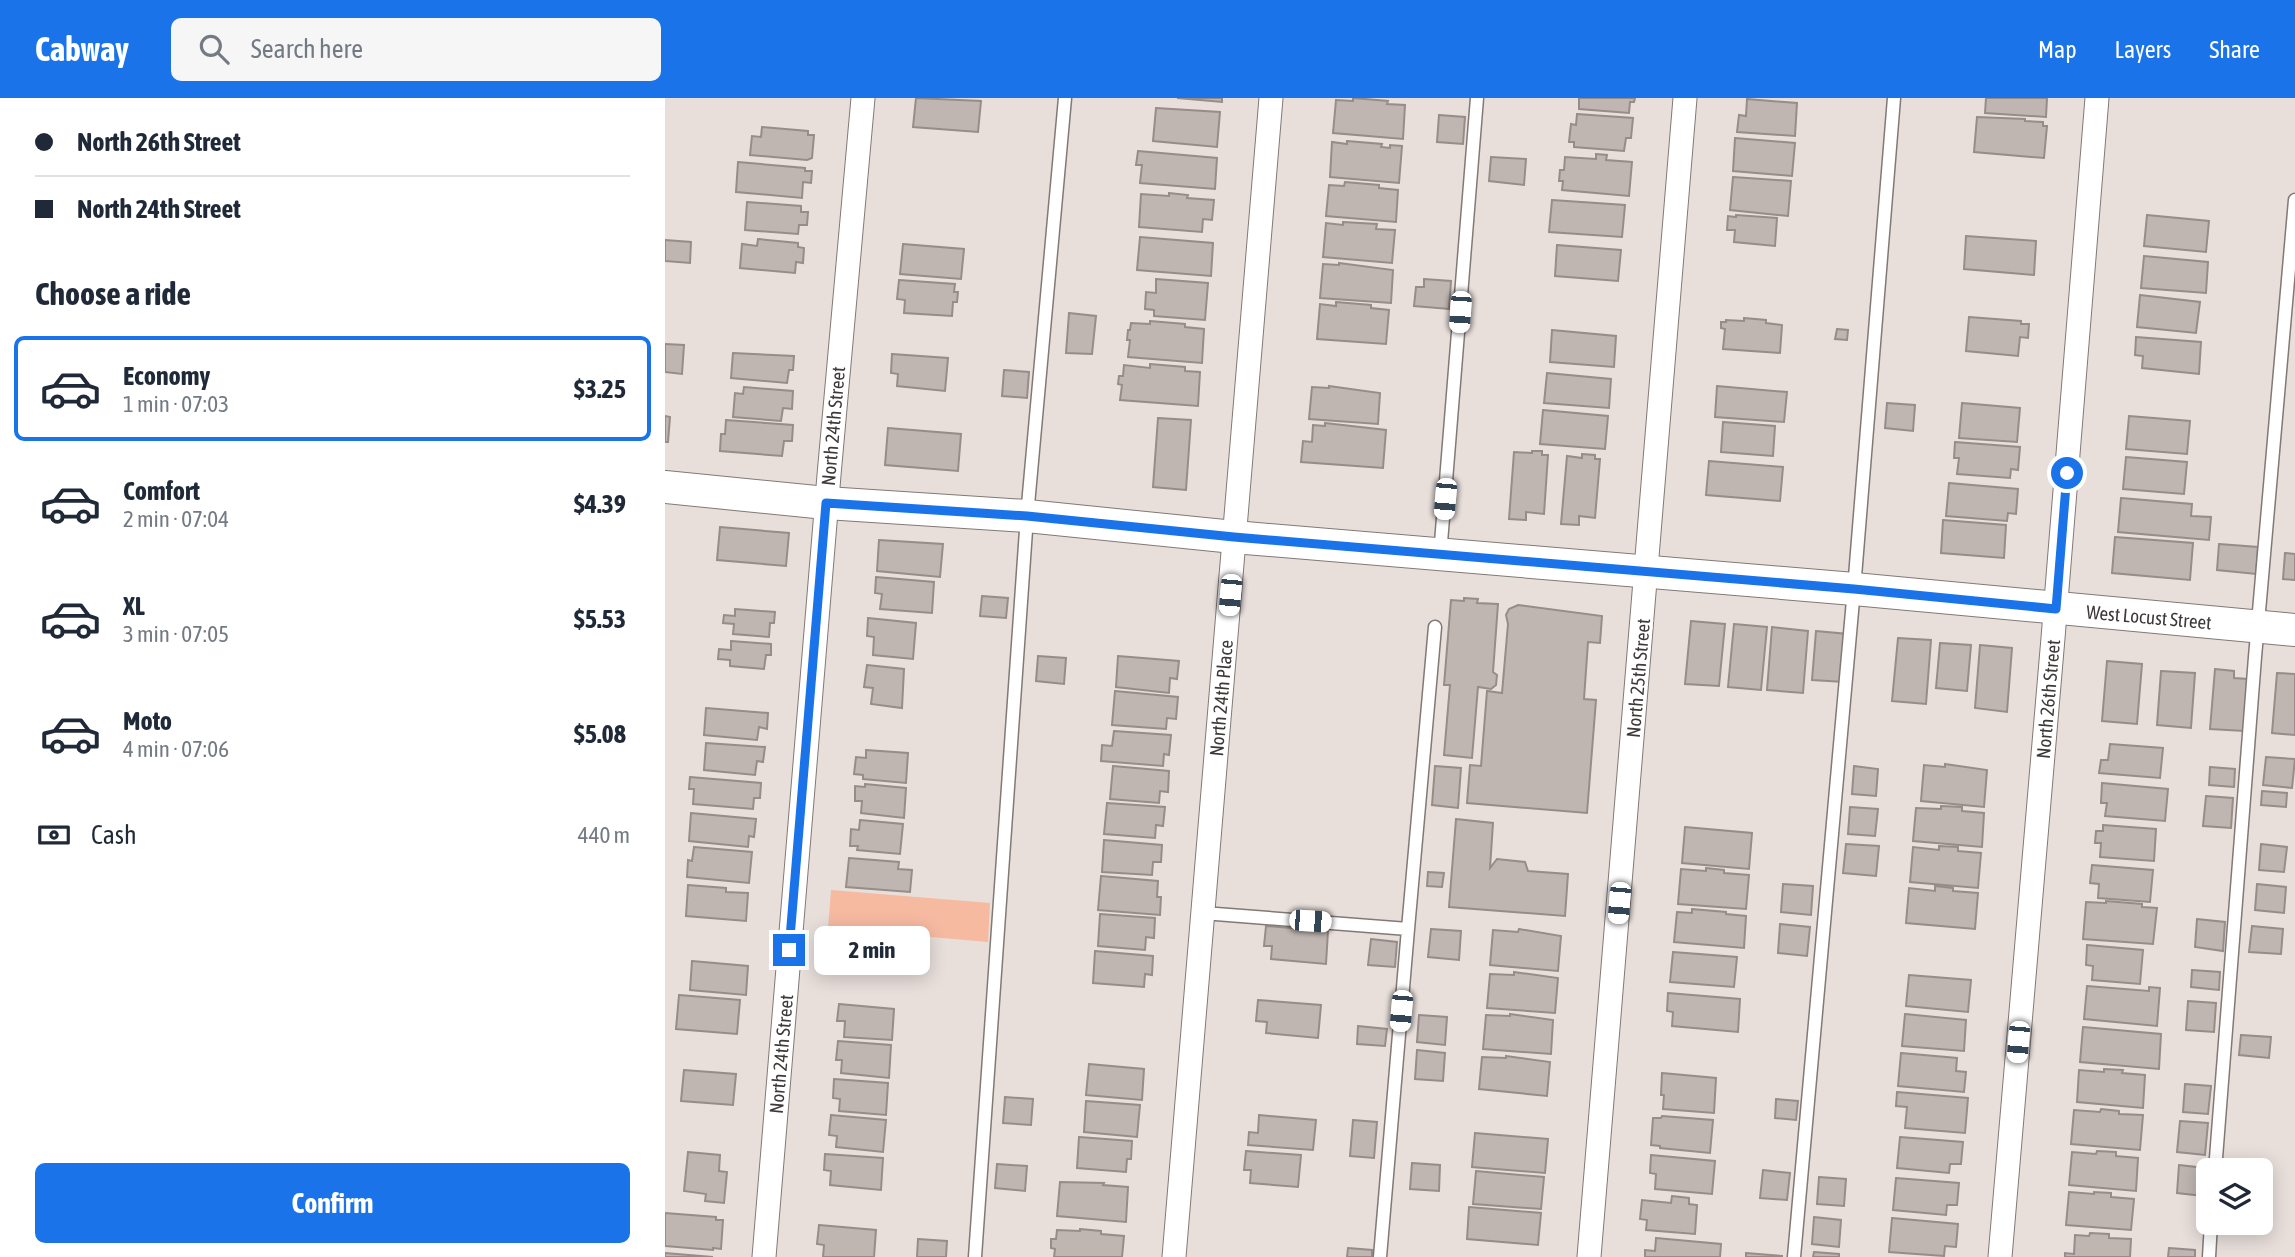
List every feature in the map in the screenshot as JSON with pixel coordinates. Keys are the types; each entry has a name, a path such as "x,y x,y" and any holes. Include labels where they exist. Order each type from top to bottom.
{"street":[{"name":"North 24th Street","path":"764,1257 826,503 863,98"},
{"name":"North 24th Place","path":"1174,1257 1271,98"},
{"name":"North 25th Street","path":"1589,1257 1685,98"},
{"name":"North 26th Street","path":"2000,1257 2097,98"},
{"name":"West Locust Street","path":"665,487 826,503 1027,516 1234,537 1854,589 2295,630"}],"lane":[{"path":"975,1257 1027,516 1065,98"},
{"path":"1440,555 1477,98"},
{"path":"1794,1257 1854,589 1894,98"},
{"path":"2216,1158 2257,627 2295,200"},
{"path":"1380,1257 1435,627"},
{"path":"1203,913 1408,929"},
{"path":"2209,1257 2210,1235"}],"shaded area":[{"path":"831,890 990,903 988,942 828,928"}],"building":[{"path":"916,98 981,101 978,132 913,127"},
{"path":"1177,98 1222,98 1222,102"},
{"path":"1353,98 1405,105 1403,139 1333,133 1336,100 1353,101"},
{"path":"1579,98 1635,98 1634,102 1630,102 1629,113 1579,109"},
{"path":"1986,98 2047,98 2046,117 1985,113"},
{"path":"1747,99 1797,103 1795,136 1737,132 1739,115 1746,116"},
{"path":"1156,108 1220,112 1217,147 1153,141"},
{"path":"1577,114 1633,118 1631,138 1626,138 1624,151 1574,147 1574,142 1569,142 1571,124 1576,125"},
{"path":"1439,115 1465,117 1463,144 1437,142"},
{"path":"1977,117 2043,122 2043,126 2047,126 2044,158 1974,152"},
{"path":"762,127 808,131 808,135 814,135 812,158 807,160 750,155 752,136 761,137"},
{"path":"1735,138 1795,143 1792,176 1733,171"},
{"path":"1347,141 1382,144 1381,147 1390,148 1390,145 1402,146 1399,183 1330,177 1332,142 1347,144"},
{"path":"1138,151 1217,158 1215,189 1140,183 1142,165 1136,165"},
{"path":"1596,154 1607,155 1606,160 1632,162 1629,196 1562,190 1560,170 1564,170 1565,157 1596,159"},
{"path":"1491,157 1526,159 1524,185 1489,181"},
{"path":"738,162 805,168 805,171 812,171 811,183 803,182 802,198 736,192"},
{"path":"1733,177 1791,181 1788,216 1730,210"},
{"path":"1345,182 1379,185 1379,188 1398,190 1396,222 1326,216 1329,185 1344,186"},
{"path":"1169,193 1188,195 1187,198 1214,200 1212,220 1203,219 1202,232 1139,227 1141,194 1169,196"},
{"path":"1552,200 1625,205 1622,237 1549,232"},
{"path":"747,202 801,206 801,212 808,212 807,225 799,225 798,234 745,230"},
{"path":"2147,215 2209,221 2206,252 2144,246"},
{"path":"1728,216 1777,218 1775,246 1734,242 1735,230 1727,230"},
{"path":"1343,222 1377,224 1376,229 1395,230 1392,263 1323,257 1326,223 1343,225"},
{"path":"1966,236 2036,241 2034,275 1964,269"},
{"path":"1140,237 1213,243 1211,276 1137,270"},
{"path":"758,239 798,243 798,247 804,248 803,263 796,262 795,273 740,268 742,244 757,246"},
{"path":"665,240 691,242 690,263 665,261"},
{"path":"903,244 964,249 961,279 900,274"},
{"path":"1557,245 1621,250 1618,281 1555,276"},
{"path":"2144,256 2208,262 2206,293 2141,288"},
{"path":"1339,263 1393,270 1391,303 1320,298 1323,264"},
{"path":"1156,279 1208,283 1205,320 1154,316 1154,310 1145,309 1146,292 1156,293"},
{"path":"1424,279 1451,281 1449,309 1414,306 1416,287 1424,287"},
{"path":"899,280 955,284 954,292 958,292 957,302 953,302 952,316 904,313 905,300 897,299"},
{"path":"2140,295 2200,302 2196,333 2137,327"},
{"path":"1336,302 1371,305 1371,308 1389,310 1386,344 1317,339 1320,304 1336,306"},
{"path":"1069,313 1096,316 1092,354 1066,353"},
{"path":"1969,317 2029,324 2028,338 2020,337 2018,356 1966,351"},
{"path":"1744,318 1782,325 1780,353 1723,349 1725,329 1721,328 1721,322 1744,321"},
{"path":"1150,321 1185,324 1185,327 1204,329 1202,363 1128,357 1130,340 1127,340 1131,323 1150,324"},
{"path":"1837,329 1848,330 1847,340 1835,339"},
{"path":"1552,330 1616,336 1614,367 1550,362"},
{"path":"2136,337 2201,342 2199,374 2142,368 2143,356 2135,355"},
{"path":"665,344 684,345 682,374 665,372"},
{"path":"733,353 794,356 793,370 789,370 787,383 731,378"},
{"path":"892,354 948,358 945,391 897,386 898,374 891,373"},
{"path":"1150,364 1185,367 1185,371 1200,372 1198,406 1120,400 1122,385 1118,384 1119,376 1123,376 1124,365 1150,368"},
{"path":"1004,370 1029,372 1027,398 1002,396"},
{"path":"1547,373 1611,379 1609,408 1544,403"},
{"path":"1329,386 1380,393 1378,424 1309,419 1312,387"},
{"path":"1717,386 1787,392 1784,422 1715,417"},
{"path":"744,387 793,391 792,409 783,408 781,421 733,417 735,393 743,394"},
{"path":"1887,403 1915,405 1913,431 1885,428"},
{"path":"1962,403 2020,408 2017,442 1959,438"},
{"path":"1543,410 1608,416 1605,449 1540,444"},
{"path":"665,416 670,417 668,442 665,442"},
{"path":"2129,416 2190,421 2187,454 2126,449"},
{"path":"1158,418 1191,420 1186,490 1153,487"},
{"path":"726,420 793,425 792,441 784,441 782,456 720,451 721,434 725,434"},
{"path":"1723,422 1775,426 1773,456 1721,452"},
{"path":"1325,423 1386,430 1383,468 1301,462 1303,441 1312,442 1313,425 1325,426"},
{"path":"888,428 961,434 958,471 885,465"},
{"path":"1955,442 2020,447 2018,470 2011,469 2010,478 1957,474 1959,458 1954,458"},
{"path":"1542,451 1542,455 1548,455 1544,514 1526,512 1526,520 1509,519 1514,452"},
{"path":"1582,454 1595,455 1595,459 1600,459 1595,518 1579,516 1579,525 1561,524 1567,456 1582,458"},
{"path":"2126,457 2187,462 2184,494 2123,489"},
{"path":"1709,461 1783,467 1780,501 1706,495"},
{"path":"1949,483 2018,489 2016,514 2008,513 2007,521 1946,516"},
{"path":"2121,498 2192,504 2191,516 2211,517 2209,540 2118,532"},
{"path":"1943,520 2006,525 2004,558 1941,553"},
{"path":"720,527 789,533 786,566 717,560"},
{"path":"2115,537 2193,543 2190,580 2112,573"},
{"path":"879,540 943,544 940,577 877,571"},
{"path":"2219,544 2258,547 2256,574 2217,570"},
{"path":"2285,553 2295,554 2295,580 2283,579"},
{"path":"876,577 934,582 932,613 880,609 882,594 875,593"},
{"path":"982,596 1008,598 1006,618 980,616"},
{"path":"1464,598 1478,599 1477,603 1498,604 1493,672 1497,675 1496,685 1491,689 1478,687 1472,758 1444,755 1450,685 1444,685 1451,600 1464,601"},
{"path":"1518,605 1602,616 1600,643 1588,642 1584,699 1596,700 1587,813 1467,803 1470,765 1481,766 1487,691 1502,693 1508,624 1506,615 1509,609"},
{"path":"735,609 775,612 774,623 770,623 769,637 733,634 734,624 723,623 724,615 735,616"},
{"path":"868,618 916,623 913,659 873,655 874,637 867,636"},
{"path":"1691,621 1725,624 1719,686 1685,684"},
{"path":"1734,624 1767,627 1761,690 1728,687"},
{"path":"1772,627 1808,631 1803,693 1767,690"},
{"path":"1816,631 1848,634 1844,682 1812,680"},
{"path":"1898,638 1931,640 1926,704 1892,701"},
{"path":"731,641 771,644 771,655 766,655 764,669 730,666 730,660 718,659 719,649 731,650"},
{"path":"1940,643 1971,645 1967,691 1936,688"},
{"path":"1980,645 2012,648 2007,712 1975,708"},
{"path":"1038,656 1066,658 1064,684 1036,681"},
{"path":"1118,656 1179,661 1177,679 1170,678 1169,693 1116,687"},
{"path":"2107,661 2142,664 2137,724 2102,721"},
{"path":"867,665 904,669 902,708 871,704 873,688 864,687"},
{"path":"2215,669 2234,671 2234,678 2248,679 2244,731 2210,729"},
{"path":"2161,671 2195,673 2191,728 2157,725"},
{"path":"2277,673 2295,674 2295,735 2272,733"},
{"path":"1115,691 1178,697 1176,719 1167,718 1166,729 1112,725"},
{"path":"706,708 768,713 767,729 759,727 757,740 704,735"},
{"path":"1114,731 1171,735 1169,755 1164,754 1163,766 1101,761 1102,745 1112,746"},
{"path":"706,743 765,747 763,762 757,761 755,775 704,770"},
{"path":"2110,744 2163,748 2160,778 2099,773 2101,760 2108,760"},
{"path":"866,750 908,753 906,783 863,779 863,775 854,774 856,757 866,758"},
{"path":"2266,757 2295,759 2292,788 2263,785"},
{"path":"1945,764 1987,770 1984,807 1921,801 1924,765 1945,767"},
{"path":"1113,766 1169,771 1168,792 1160,791 1159,803 1110,799"},
{"path":"1435,766 1461,768 1458,808 1432,805"},
{"path":"1854,766 1878,769 1876,796 1852,794"},
{"path":"2210,767 2235,769 2234,787 2209,785"},
{"path":"690,777 761,783 760,798 754,798 753,809 693,804 694,789 689,789"},
{"path":"2102,783 2168,789 2165,821 2105,816 2107,803 2101,803"},
{"path":"865,784 906,788 904,818 861,813 862,801 855,801 855,786 865,787"},
{"path":"2262,791 2287,793 2286,807 2261,805"},
{"path":"2206,796 2233,798 2231,828 2203,826"},
{"path":"1107,803 1165,807 1163,826 1156,825 1155,838 1104,834"},
{"path":"1941,806 1962,807 1962,811 1984,813 1982,847 1913,841 1916,808 1941,809"},
{"path":"1850,807 1878,809 1875,836 1848,834"},
{"path":"691,813 756,819 754,837 749,836 748,847 689,841"},
{"path":"1456,819 1493,823 1490,868 1497,859 1525,862 1528,871 1568,874 1565,916 1449,907"},
{"path":"860,820 903,824 900,854 857,850 858,846 850,846 851,829 859,830"},
{"path":"2103,825 2156,829 2154,861 2100,857 2101,843 2095,843 2096,831 2103,831"},
{"path":"1685,827 1752,833 1749,869 1682,863"},
{"path":"1104,840 1162,845 1161,862 1153,862 1152,875 1102,872"},
{"path":"1846,844 1879,846 1876,876 1843,873"},
{"path":"2261,844 2287,847 2284,872 2259,870"},
{"path":"1939,846 1958,847 1958,851 1981,853 1978,888 1910,882 1913,847 1939,850"},
{"path":"694,847 752,852 749,883 687,877 688,860 692,861"},
{"path":"849,858 899,862 898,869 912,870 910,892 846,887"},
{"path":"2092,865 2153,870 2150,902 2098,898 2099,884 2090,883"},
{"path":"1706,868 1749,875 1746,909 1678,904 1681,869 1706,871"},
{"path":"1428,872 1444,873 1442,887 1427,886"},
{"path":"1101,876 1158,881 1160,915 1098,910"},
{"path":"1783,884 1813,886 1811,915 1781,912"},
{"path":"2257,884 2286,887 2284,913 2255,910"},
{"path":"688,885 748,893 746,921 686,916"},
{"path":"1935,886 1978,893 1975,929 1906,923 1909,888 1935,891"},
{"path":"2106,901 2157,908 2153,944 2083,939 2086,902"},
{"path":"1692,909 1746,916 1744,948 1674,942 1677,912 1692,913"},
{"path":"1100,914 1155,918 1154,938 1146,937 1145,950 1098,946"},
{"path":"2197,919 2225,922 2223,951 2195,947"},
{"path":"1780,924 1810,927 1807,956 1778,953"},
{"path":"1266,926 1328,931 1326,964 1271,959 1272,946 1264,946"},
{"path":"2252,926 2283,929 2281,954 2249,952"},
{"path":"850,929 907,934 904,966 848,961 849,948 843,948 844,931 850,932"},
{"path":"1431,929 1461,931 1459,960 1428,957"},
{"path":"1519,929 1561,936 1558,971 1490,965 1493,930 1518,932"},
{"path":"1371,939 1397,942 1395,967 1368,965"},
{"path":"2087,945 2143,950 2140,984 2092,980 2093,966 2086,965"},
{"path":"1095,951 1153,956 1152,975 1145,974 1144,987 1093,983"},
{"path":"1673,952 1737,957 1734,987 1670,982"},
{"path":"692,961 748,966 746,995 690,990"},
{"path":"2192,970 2220,972 2219,990 2191,987"},
{"path":"1514,972 1558,978 1555,1013 1487,1008 1490,974 1514,975"},
{"path":"1909,975 1971,980 1968,1012 1906,1006"},
{"path":"2087,986 2149,991 2149,987 2160,988 2157,1026 2084,1019"},
{"path":"1668,993 1740,999 1738,1032 1672,1026 1673,1012 1667,1011"},
{"path":"679,995 740,1000 737,1034 676,1029"},
{"path":"1258,1000 1321,1005 1318,1038 1266,1033 1267,1022 1256,1021"},
{"path":"2188,1001 2216,1003 2214,1032 2186,1030"},
{"path":"839,1004 894,1009 892,1040 844,1037 845,1021 837,1021"},
{"path":"1510,1014 1553,1020 1551,1054 1483,1049 1486,1015"},
{"path":"1905,1014 1966,1020 1964,1051 1902,1046"},
{"path":"1419,1015 1447,1017 1445,1045 1417,1042"},
{"path":"1358,1026 1387,1029 1385,1046 1357,1044"},
{"path":"2083,1027 2161,1034 2159,1069 2080,1062"},
{"path":"2241,1035 2271,1037 2269,1058 2239,1055"},
{"path":"838,1041 891,1045 889,1078 841,1073 842,1060 836,1060"},
{"path":"1417,1050 1445,1053 1443,1081 1415,1079"},
{"path":"1901,1053 1957,1058 1956,1071 1966,1072 1964,1092 1898,1086"},
{"path":"1506,1056 1550,1062 1547,1096 1479,1089 1482,1057"},
{"path":"1089,1064 1144,1069 1142,1100 1086,1095"},
{"path":"2104,1069 2145,1075 2143,1108 2077,1102 2079,1070 2104,1072"},
{"path":"684,1070 736,1074 733,1105 681,1101"},
{"path":"1662,1073 1716,1078 1714,1113 1663,1109"},
{"path":"834,1079 888,1083 886,1115 839,1111 840,1099 833,1098"},
{"path":"2185,1084 2211,1086 2208,1114 2183,1112"},
{"path":"1897,1092 1968,1098 1965,1133 1905,1128 1907,1107 1896,1106"},
{"path":"1005,1097 1033,1099 1031,1125 1003,1123"},
{"path":"1776,1099 1798,1101 1796,1120 1775,1118"},
{"path":"1086,1101 1140,1105 1137,1137 1084,1132"},
{"path":"2101,1109 2119,1111 2119,1114 2143,1115 2140,1150 2071,1144 2074,1110 2100,1112"},
{"path":"831,1115 886,1120 883,1152 836,1147 837,1136 829,1135"},
{"path":"1259,1115 1316,1120 1313,1150 1248,1145 1249,1132 1258,1133"},
{"path":"1662,1116 1713,1120 1710,1153 1651,1145 1653,1118"},
{"path":"1353,1120 1377,1122 1374,1158 1350,1156"},
{"path":"2180,1121 2208,1123 2205,1155 2177,1152"},
{"path":"1475,1133 1548,1139 1545,1173 1472,1167"},
{"path":"1079,1137 1132,1141 1131,1159 1127,1159 1126,1172 1077,1168"},
{"path":"1900,1137 1963,1142 1961,1164 1950,1164 1949,1173 1897,1168"},
{"path":"1246,1151 1301,1155 1298,1187 1250,1183 1251,1170 1244,1170"},
{"path":"2097,1151 2116,1152 2116,1156 2138,1158 2136,1191 2069,1185 2072,1152 2096,1154"},
{"path":"688,1152 720,1155 719,1171 727,1172 724,1203 705,1201 706,1194 684,1191"},
{"path":"825,1154 883,1158 881,1190 830,1185 831,1171 824,1170"},
{"path":"1651,1155 1715,1161 1712,1194 1655,1189 1656,1174 1650,1173"},
{"path":"1412,1163 1440,1165 1439,1191 1410,1189"},
{"path":"997,1164 1027,1166 1025,1191 995,1188"},
{"path":"2179,1165 2196,1167 2196,1195 2177,1193"},
{"path":"1763,1170 1790,1173 1787,1200 1760,1198"},
{"path":"1476,1171 1544,1177 1541,1209 1473,1204"},
{"path":"1819,1177 1846,1179 1844,1206 1817,1204"},
{"path":"1896,1178 1959,1183 1957,1205 1947,1205 1946,1215 1893,1210"},
{"path":"1060,1182 1104,1183 1103,1185 1128,1187 1126,1222 1057,1216"},
{"path":"2069,1192 2111,1193 2111,1197 2134,1199 2131,1230 2066,1225"},
{"path":"1672,1196 1689,1198 1689,1204 1697,1205 1695,1234 1646,1230 1647,1220 1640,1219 1642,1200 1671,1203"},
{"path":"1469,1207 1541,1213 1538,1245 1467,1239"},
{"path":"665,1213 716,1217 716,1220 723,1220 721,1249 665,1246"},
{"path":"1814,1217 1841,1220 1839,1247 1812,1244"},
{"path":"1892,1218 1958,1224 1956,1247 1945,1246 1944,1256 1889,1252"},
{"path":"819,1225 876,1230 874,1257 823,1257 824,1245 817,1244"},
{"path":"1080,1229 1124,1236 1122,1257 1054,1257 1055,1249 1051,1248 1051,1239 1056,1239 1057,1230"},
{"path":"2090,1233 2109,1234 2109,1238 2131,1239 2130,1257 2065,1257 2065,1253 2074,1254 2075,1235 2089,1236"},
{"path":"1656,1238 1721,1244 1720,1257 1645,1257 1645,1250 1655,1251"},
{"path":"918,1239 947,1241 946,1257 917,1257"},
{"path":"1348,1248 1372,1250 1372,1257 1347,1257"},
{"path":"2169,1248 2195,1250 2195,1257 2168,1257"},
{"path":"1814,1252 1839,1254 1839,1257 1813,1257"},
{"path":"665,1253 713,1257 665,1257"},
{"path":"1746,1253 1782,1256 1782,1257 1746,1257"}],"route":[{"path":"789,950 826,503 1027,516 1234,537 1854,589 2056,609 2067,473"}]}
